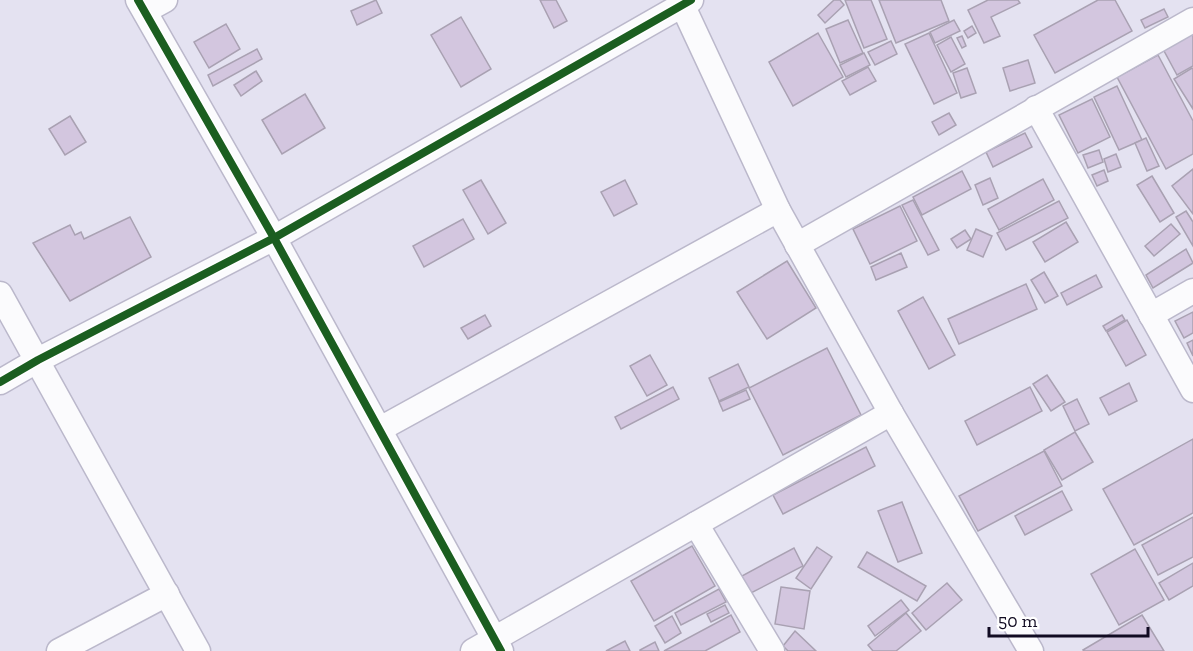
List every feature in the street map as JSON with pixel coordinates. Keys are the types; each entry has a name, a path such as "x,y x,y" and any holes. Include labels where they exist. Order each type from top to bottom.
{"street":[{"path":"0,382 274,238 685,2 778,210 891,413 1031,651"},
{"path":"149,4 274,238 498,645"},
{"path":"798,245 1193,20"},
{"path":"1036,108 1193,390"},
{"path":"380,429 778,210"},
{"path":"1151,315 1193,291"},
{"path":"0,294 198,651"},
{"path":"473,651 498,645 696,524 891,413"},
{"path":"696,524 772,651"},
{"path":"59,651 167,594"}],"building":[{"path":"376,0 382,13 357,25 351,11"},
{"path":"540,0 556,0 567,21 554,28"},
{"path":"834,0 840,0 844,5 825,23 818,15"},
{"path":"845,0 871,0 887,39 864,48"},
{"path":"879,0 941,0 949,21 896,43"},
{"path":"988,0 1018,0 1020,3 991,17 1000,36 984,43 968,10"},
{"path":"1098,0 1115,0 1132,31 1055,73 1034,35"},
{"path":"1164,9 1168,17 1145,28 1141,20"},
{"path":"461,17 491,69 461,87 431,35"},
{"path":"848,20 863,53 840,63 826,29"},
{"path":"954,20 960,31 935,43 930,32"},
{"path":"226,24 240,49 209,68 194,42"},
{"path":"972,26 976,33 968,38 964,31"},
{"path":"1193,32 1193,66 1177,75 1163,49"},
{"path":"818,33 843,77 793,106 769,62"},
{"path":"929,33 957,93 934,104 905,44"},
{"path":"962,36 966,46 962,48 957,38"},
{"path":"951,37 965,64 951,72 937,45"},
{"path":"891,41 897,54 875,65 868,52"},
{"path":"257,49 262,59 213,86 208,75"},
{"path":"864,53 870,65 846,77 840,65"},
{"path":"1158,55 1193,121 1193,154 1166,169 1117,77"},
{"path":"1028,60 1035,83 1010,91 1003,68"},
{"path":"868,67 876,81 850,95 842,81"},
{"path":"967,68 976,93 961,98 953,73"},
{"path":"1193,69 1193,109 1174,79"},
{"path":"256,71 262,81 241,96 234,85"},
{"path":"1117,86 1142,140 1119,150 1094,97"},
{"path":"305,94 325,128 282,154 262,120"},
{"path":"1092,99 1110,137 1078,153 1059,115"},
{"path":"949,113 956,125 939,135 932,122"},
{"path":"70,116 86,142 65,155 49,129"},
{"path":"1025,133 1032,147 993,167 986,152"},
{"path":"1146,138 1159,166 1147,171 1135,143"},
{"path":"1099,150 1103,162 1088,168 1083,155"},
{"path":"1116,154 1121,167 1108,172 1104,159"},
{"path":"1193,169 1193,214 1172,186"},
{"path":"1104,170 1108,181 1097,186 1092,175"},
{"path":"962,171 971,189 922,215 913,197"},
{"path":"1152,176 1174,213 1160,222 1137,185"},
{"path":"990,178 998,198 983,205 975,185"},
{"path":"1043,179 1054,200 999,230 988,209"},
{"path":"481,180 506,223 488,234 463,190"},
{"path":"625,180 637,204 614,216 601,192"},
{"path":"913,200 939,250 928,255 902,205"},
{"path":"1059,201 1068,218 1006,250 997,233"},
{"path":"900,206 917,241 870,264 853,229"},
{"path":"1186,211 1193,222 1193,246 1176,217"},
{"path":"130,217 151,257 70,301 33,243 70,225 75,235 81,232 84,239"},
{"path":"463,219 474,239 424,267 413,246"},
{"path":"1066,222 1078,242 1045,262 1033,242"},
{"path":"1171,224 1180,234 1154,256 1145,246"},
{"path":"976,229 992,236 983,257 967,250"},
{"path":"965,230 971,239 957,248 951,239"},
{"path":"1186,249 1193,263 1153,288 1146,275"},
{"path":"901,253 907,267 876,280 871,267"},
{"path":"787,261 816,308 767,339 737,292"},
{"path":"1044,272 1058,296 1045,303 1031,280"},
{"path":"1096,275 1102,287 1067,305 1061,293"},
{"path":"1026,284 1037,309 959,344 948,319"},
{"path":"923,297 955,355 929,369 898,311"},
{"path":"1193,312 1193,333 1184,338 1175,321"},
{"path":"485,315 491,326 468,339 461,328"},
{"path":"1122,315 1125,320 1106,331 1103,326"},
{"path":"1127,320 1146,355 1126,366 1107,332"},
{"path":"1193,340 1193,356 1187,343"},
{"path":"827,348 861,415 783,455 749,388"},
{"path":"650,355 667,385 647,396 630,366"},
{"path":"738,364 749,387 719,401 709,378"},
{"path":"1047,375 1065,402 1051,411 1033,384"},
{"path":"1129,383 1137,401 1109,415 1100,398"},
{"path":"673,387 679,399 621,429 615,417"},
{"path":"1030,387 1042,411 977,445 965,421"},
{"path":"746,390 750,399 723,411 719,402"},
{"path":"1077,399 1089,424 1075,431 1063,406"},
{"path":"1075,432 1093,462 1062,480 1044,450"},
{"path":"1193,439 1193,513 1134,545 1103,489"},
{"path":"866,447 875,466 783,514 773,495"},
{"path":"1044,451 1062,486 978,531 959,496"},
{"path":"1062,491 1072,510 1025,535 1015,516"},
{"path":"902,502 922,553 898,562 878,511"},
{"path":"1193,517 1193,557 1158,575 1142,545"},
{"path":"692,546 715,586 654,621 631,581"},
{"path":"817,547 832,557 811,589 796,578"},
{"path":"794,548 803,566 749,594 740,577"},
{"path":"1135,549 1164,600 1119,625 1091,574"},
{"path":"867,552 926,586 917,601 858,567"},
{"path":"1193,563 1193,586 1169,600 1159,583"},
{"path":"947,583 962,600 926,630 912,613"},
{"path":"781,587 810,591 804,629 775,624"},
{"path":"719,589 726,602 681,625 675,613"},
{"path":"901,600 909,610 875,636 868,626"},
{"path":"725,605 729,613 711,622 707,614"},
{"path":"906,613 921,631 896,651 873,651 868,645"},
{"path":"731,615 740,632 705,651 664,651"},
{"path":"1142,615 1164,651 1083,650"},
{"path":"672,616 681,633 665,643 655,626"},
{"path":"795,631 816,651 788,651 783,646"},
{"path":"625,641 630,651 606,651"},
{"path":"655,642 659,651 640,651 640,650"}],"cycle path":[{"path":"138,0 274,238 501,651"},
{"path":"0,382 274,238 691,0"}]}
